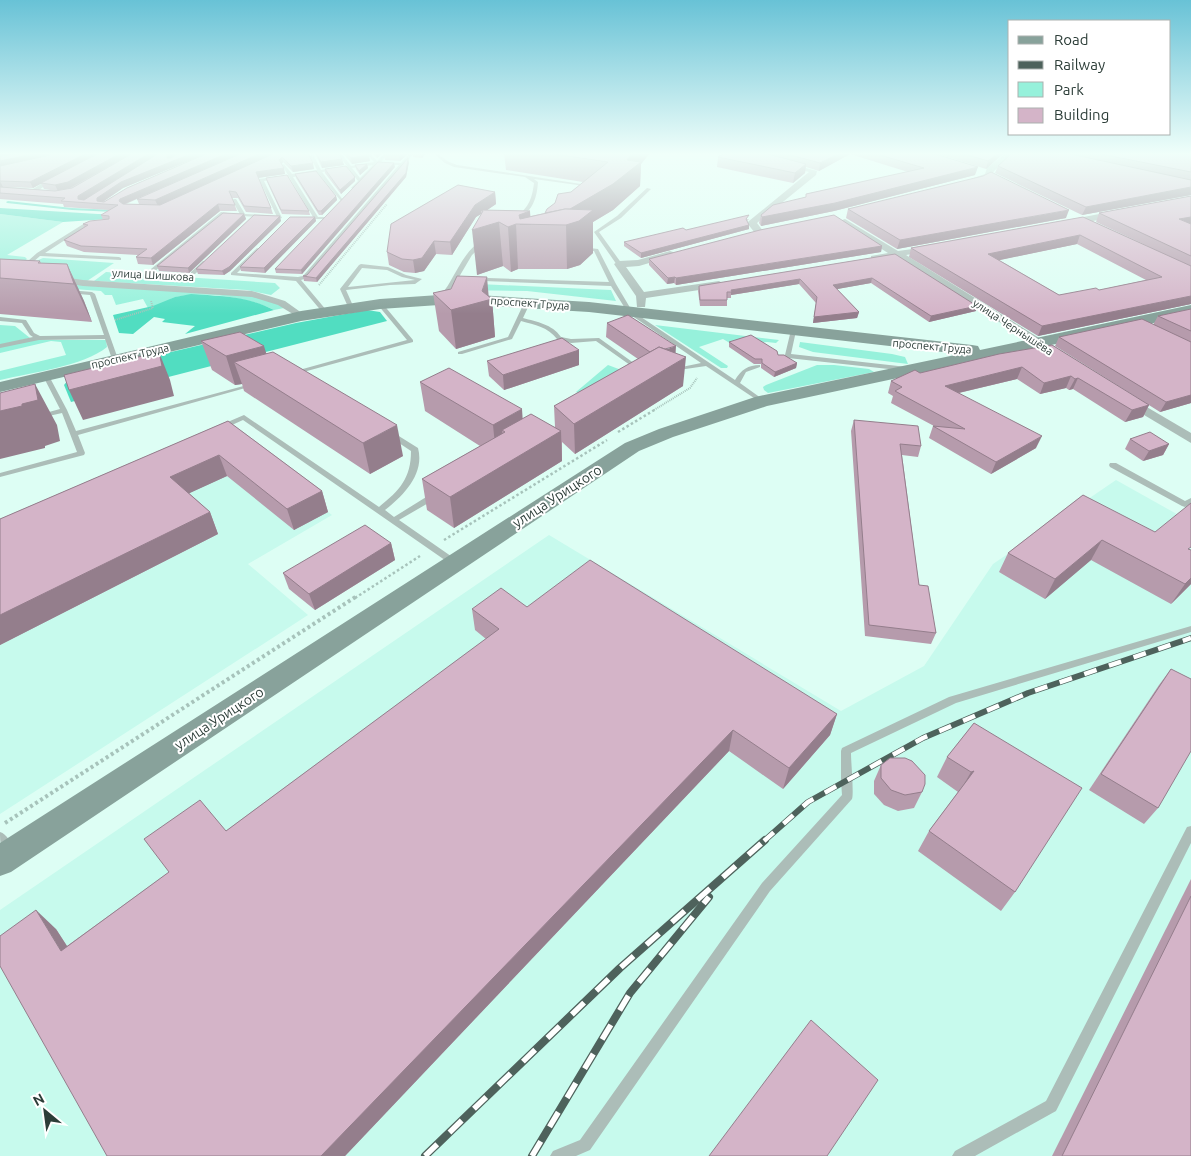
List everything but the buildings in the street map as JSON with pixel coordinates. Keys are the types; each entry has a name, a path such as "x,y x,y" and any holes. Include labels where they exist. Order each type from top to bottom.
{"main road":[{"name":"проспект Труда","path":"0,387 301,316 380,304 439,300 527,303 635,313 941,348 1006,350"},
{"name":"улица Урицкого","path":"4,851 632,447 666,433 762,401 1191,310"}],"street":[{"path":"758,231 752,223 772,207"},
{"path":"1065,212 1098,228"},
{"path":"1062,224 1127,212"},
{"name":"улица Чернышёва","path":"839,215 897,254 1040,343 1062,359"},
{"path":"868,259 946,245"},
{"path":"619,264 639,263 676,253"},
{"path":"619,264 641,296"},
{"name":"улица Шишкова","path":"18,269 40,275 87,283 266,296 284,302 301,316"},
{"path":"641,296 725,283"},
{"path":"635,313 641,296"},
{"path":"1136,322 1154,331"},
{"path":"1118,394 1191,439"}],"lane":[{"path":"153,270 229,207"},
{"path":"239,207 244,215"},
{"path":"274,207 280,218"},
{"path":"310,207 316,218"},
{"path":"261,246 233,274 298,279 305,277 365,207"},
{"path":"511,223 527,212 530,207"},
{"path":"619,264 596,232 619,218 630,207"},
{"path":"318,225 330,212"},
{"path":"223,213 289,218 282,225"},
{"path":"247,222 254,216"},
{"path":"298,218 324,218"},
{"path":"18,269 89,222 103,223"},
{"path":"439,300 448,292 472,249 487,238"},
{"path":"472,249 484,250"},
{"path":"577,249 596,250 613,284 635,313 762,401"},
{"path":"39,254 119,260"},
{"path":"193,273 207,260"},
{"path":"360,266 388,269 404,276 418,279 415,282 343,289 360,266"},
{"path":"268,276 274,270"},
{"path":"455,278 613,284"},
{"path":"298,279 325,312"},
{"path":"343,289 351,308"},
{"path":"64,292 92,294 115,360"},
{"path":"460,353 510,338 527,303"},
{"path":"282,377 411,341 380,304"},
{"path":"520,319 545,326 554,331 559,338 571,341 596,339 646,373 637,378"},
{"path":"0,320 24,321 32,334 39,338"},
{"path":"788,356 793,331"},
{"path":"0,346 39,338 107,337"},
{"path":"780,358 788,356 915,370"},
{"path":"664,371 693,368 706,364"},
{"path":"736,384 744,371 758,366"},
{"path":"292,374 300,379"},
{"path":"0,475 81,453 75,434 46,376"},
{"path":"75,434 264,382"},
{"path":"36,417 64,410"},
{"path":"209,432 244,417 455,562"},
{"path":"380,510 403,491 416,465 415,450 382,430"},
{"path":"1113,465 1186,504 1191,500"},
{"path":"394,520 444,490"},
{"path":"558,1156 586,1145 766,887 848,796 846,751 953,700 1191,628"},
{"path":"960,1156 1051,1106 1191,831"}],"path":[{"path":"314,290 384,207"},
{"path":"102,322 153,308 148,298"}],"shaded area":[{"path":"235,441 332,515 248,564 308,615 0,814 0,546"},
{"path":"1116,480 1191,522 1191,1156 0,1156 0,910 549,535 841,711 924,666 993,564"}],"green space":[{"path":"0,208 98,214 169,215 63,222 0,214"},
{"path":"0,214 63,222 7,255 25,257 27,259 22,263 0,266"},
{"path":"43,258 114,263 87,281 69,279 36,261"},
{"path":"0,270 51,279 266,296 284,308 274,310 253,302 226,296 199,294 176,297 163,304 148,308 143,299 116,305 112,295 105,295 101,291 46,287"},
{"path":"106,272 275,283 280,288 271,295 247,290 94,281"},
{"path":"458,283 611,290 616,301 527,291 455,290"},
{"path":"191,294 244,299 274,310 185,334 195,326 162,322 165,319 154,317 133,334 119,333 113,315 153,306 175,297"},
{"path":"367,310 380,312 387,321 71,402 64,385 72,375 296,323"},
{"path":"0,325 15,326 30,338 0,345"},
{"path":"655,325 779,340 776,343 733,345 723,339 699,347 728,366 727,368 721,368"},
{"path":"27,340 106,340 107,347 97,354 71,364 0,380 0,371 66,355 61,342 51,341 0,353 0,346"},
{"path":"800,342 892,354 905,357 908,364 813,352 799,347"},
{"path":"608,365 632,374 588,398 576,392"},
{"path":"817,365 869,369 874,372 768,393 764,390 763,387 766,385"}],"waterway":[{"path":"53,207 115,211"}],"railway":[{"path":"764,841 808,802 923,738 1028,693 1191,638"},
{"path":"425,1156 620,968 765,840"},
{"path":"532,1156 630,993 709,897"}]}
